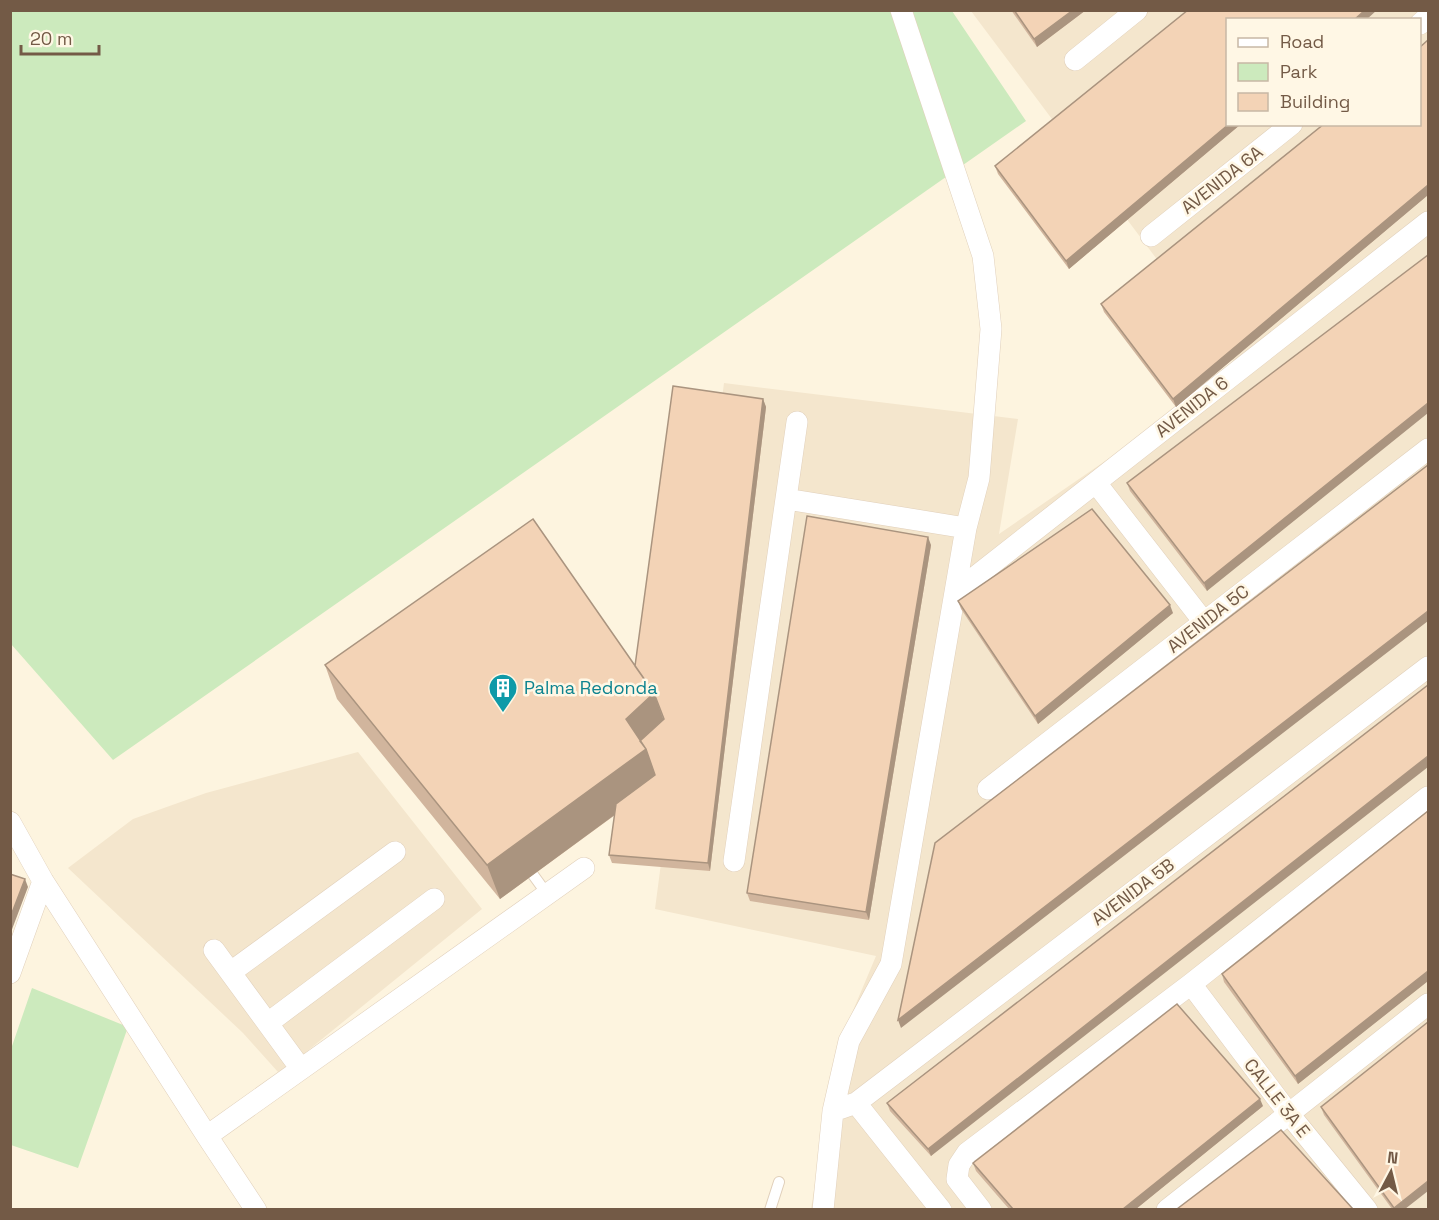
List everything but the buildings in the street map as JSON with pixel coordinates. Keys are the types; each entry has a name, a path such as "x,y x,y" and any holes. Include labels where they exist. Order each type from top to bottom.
{"street":[{"path":"823,1209 834,1111 849,1041 891,964 966,528 979,478 991,330 983,256 901,10"},
{"path":"1075,60 1137,10"},
{"name":"AVENIDA 6A","path":"1151,236 1289,126"},
{"name":"AVENIDA 6","path":"956,592 1428,222"},
{"path":"734,861 798,422"},
{"name":"AVENIDA 5C","path":"988,789 1428,448"},
{"path":"1096,483 1204,622"},
{"path":"786,499 966,528"},
{"name":"AVENIDA 5B","path":"834,1111 856,1102 1428,667"},
{"path":"981,1209 957,1179 959,1165 967,1153 1191,984 1428,797"},
{"path":"10,822 44,881 256,1209"},
{"path":"231,972 395,852"},
{"path":"207,1136 584,868"},
{"path":"13,960 44,881"},
{"path":"268,1023 434,899"},
{"path":"214,950 300,1069"},
{"name":"CALLE 3A E","path":"1191,984 1289,1114 1367,1209"},
{"path":"1167,1209 1428,1004"},
{"path":"856,1102 941,1209"}],"lane":[{"path":"522,860 547,894"},
{"path":"770,1209 779,1182"}],"shaded area":[{"path":"971,11 1428,11 1428,1209 811,1209 836,1051 876,956 655,909 724,383 1018,419 999,534 1239,369"},
{"path":"358,752 482,909 295,1061 278,1072 243,1033 68,868 133,819 206,793"}],"green space":[{"path":"10,11 952,11 1026,121 113,760 11,644"},
{"path":"32,988 128,1027 78,1168 11,1145 11,1049"}],"place":[{"name":"Palma Redonda","path":"503,714"}]}
